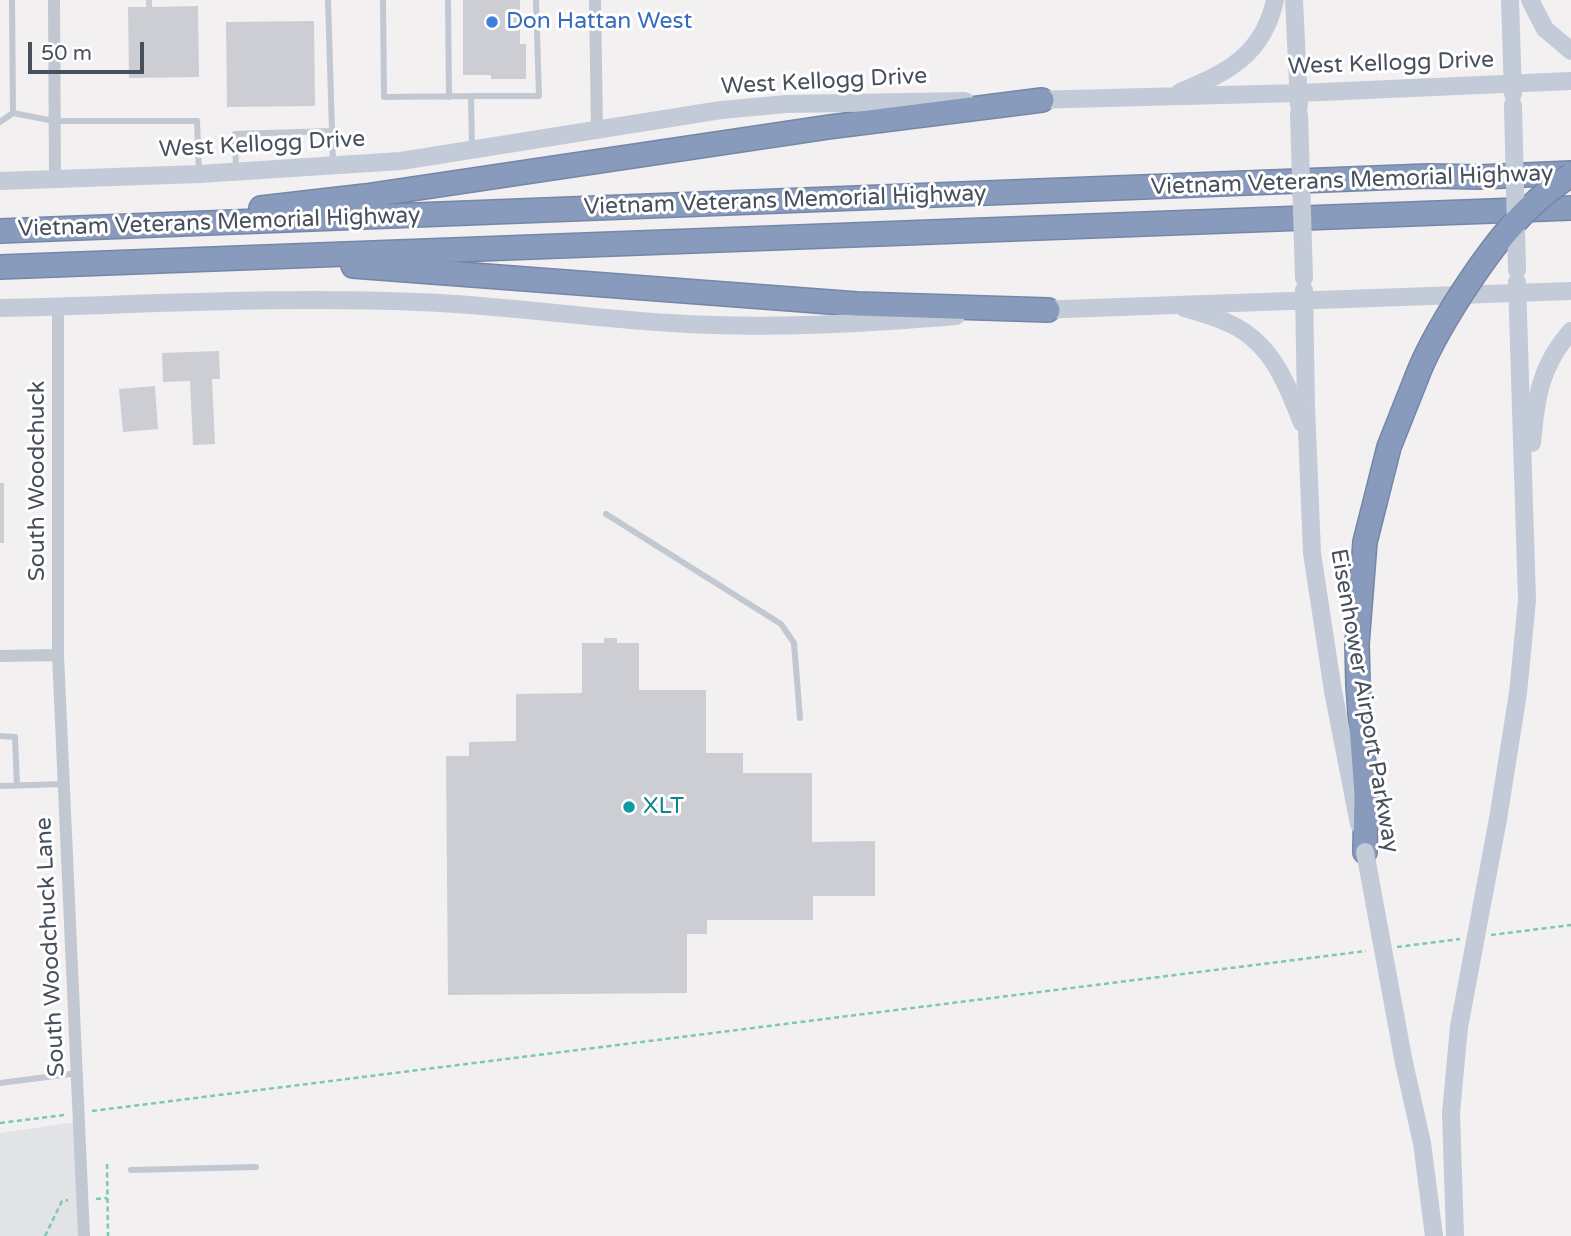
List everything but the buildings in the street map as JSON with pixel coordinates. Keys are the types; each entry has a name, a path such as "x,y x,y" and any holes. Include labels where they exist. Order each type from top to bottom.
{"highway":[{"path":"81,230 365,196 829,127 1042,100"},
{"path":"1365,852 1366,794 1357,645 1365,542 1389,447 1430,346 1492,247 1529,207 1571,174"},
{"name":"Vietnam Veterans Memorial Highway","path":"0,231 81,230 669,204 1197,187 1428,176 1571,174"},
{"name":"Vietnam Veterans Memorial Highway","path":"0,267 1571,208"},
{"path":"253,258 858,304 1048,310"}],"main road":[{"path":"1169,97 1219,76 1251,52 1265,31 1275,0"},
{"name":"Eisenhower Airport Parkway","path":"1294,0 1312,553 1333,691 1404,1063 1422,1143 1434,1236"},
{"path":"1455,1236 1451,1113 1460,1027 1498,818 1523,651 1527,600 1510,0"},
{"path":"1530,0 1545,29 1571,51"},
{"name":"West Kellogg Drive","path":"0,181 199,174 401,162 721,110 786,104 1169,97 1571,81"},
{"path":"0,308 187,302 418,302 669,323 757,327 846,325 1048,310 1571,290"},
{"path":"1174,305 1226,322 1248,334 1267,351 1280,370 1302,423 1308,459"},
{"path":"1526,509 1535,410 1541,380 1550,358 1571,331"}],"street":[{"path":"54,0 55,178"},
{"path":"595,0 597,130"},
{"name":"South Woodchuck","path":"58,307 58,655"},
{"path":"0,656 58,655"},
{"name":"South Woodchuck Lane","path":"58,655 84,1236"}],"lane":[{"path":"12,0 13,113"},
{"path":"328,0 333,166"},
{"path":"383,0 384,97 539,96 536,0"},
{"path":"448,0 449,97"},
{"path":"471,96 472,151"},
{"path":"0,122 13,113 54,121 197,121 199,174"},
{"path":"236,172 235,134 332,131"},
{"path":"606,514 781,624 794,643 800,718"},
{"path":"0,736 15,737 17,785"},
{"path":"0,786 64,784"},
{"path":"0,1083 78,1073"},
{"path":"131,1170 256,1167"}],"path":[{"path":"1488,935 1571,925"},
{"path":"1391,947 1461,939"},
{"path":"0,1123 1378,949"},
{"path":"107,1164 108,1236"}],"shaded area":[{"path":"83,1121 85,1236 0,1236 0,1133"}],"place":[{"name":"Don Hattan West","path":"492,22"},
{"name":"XLT","path":"629,807"}]}
